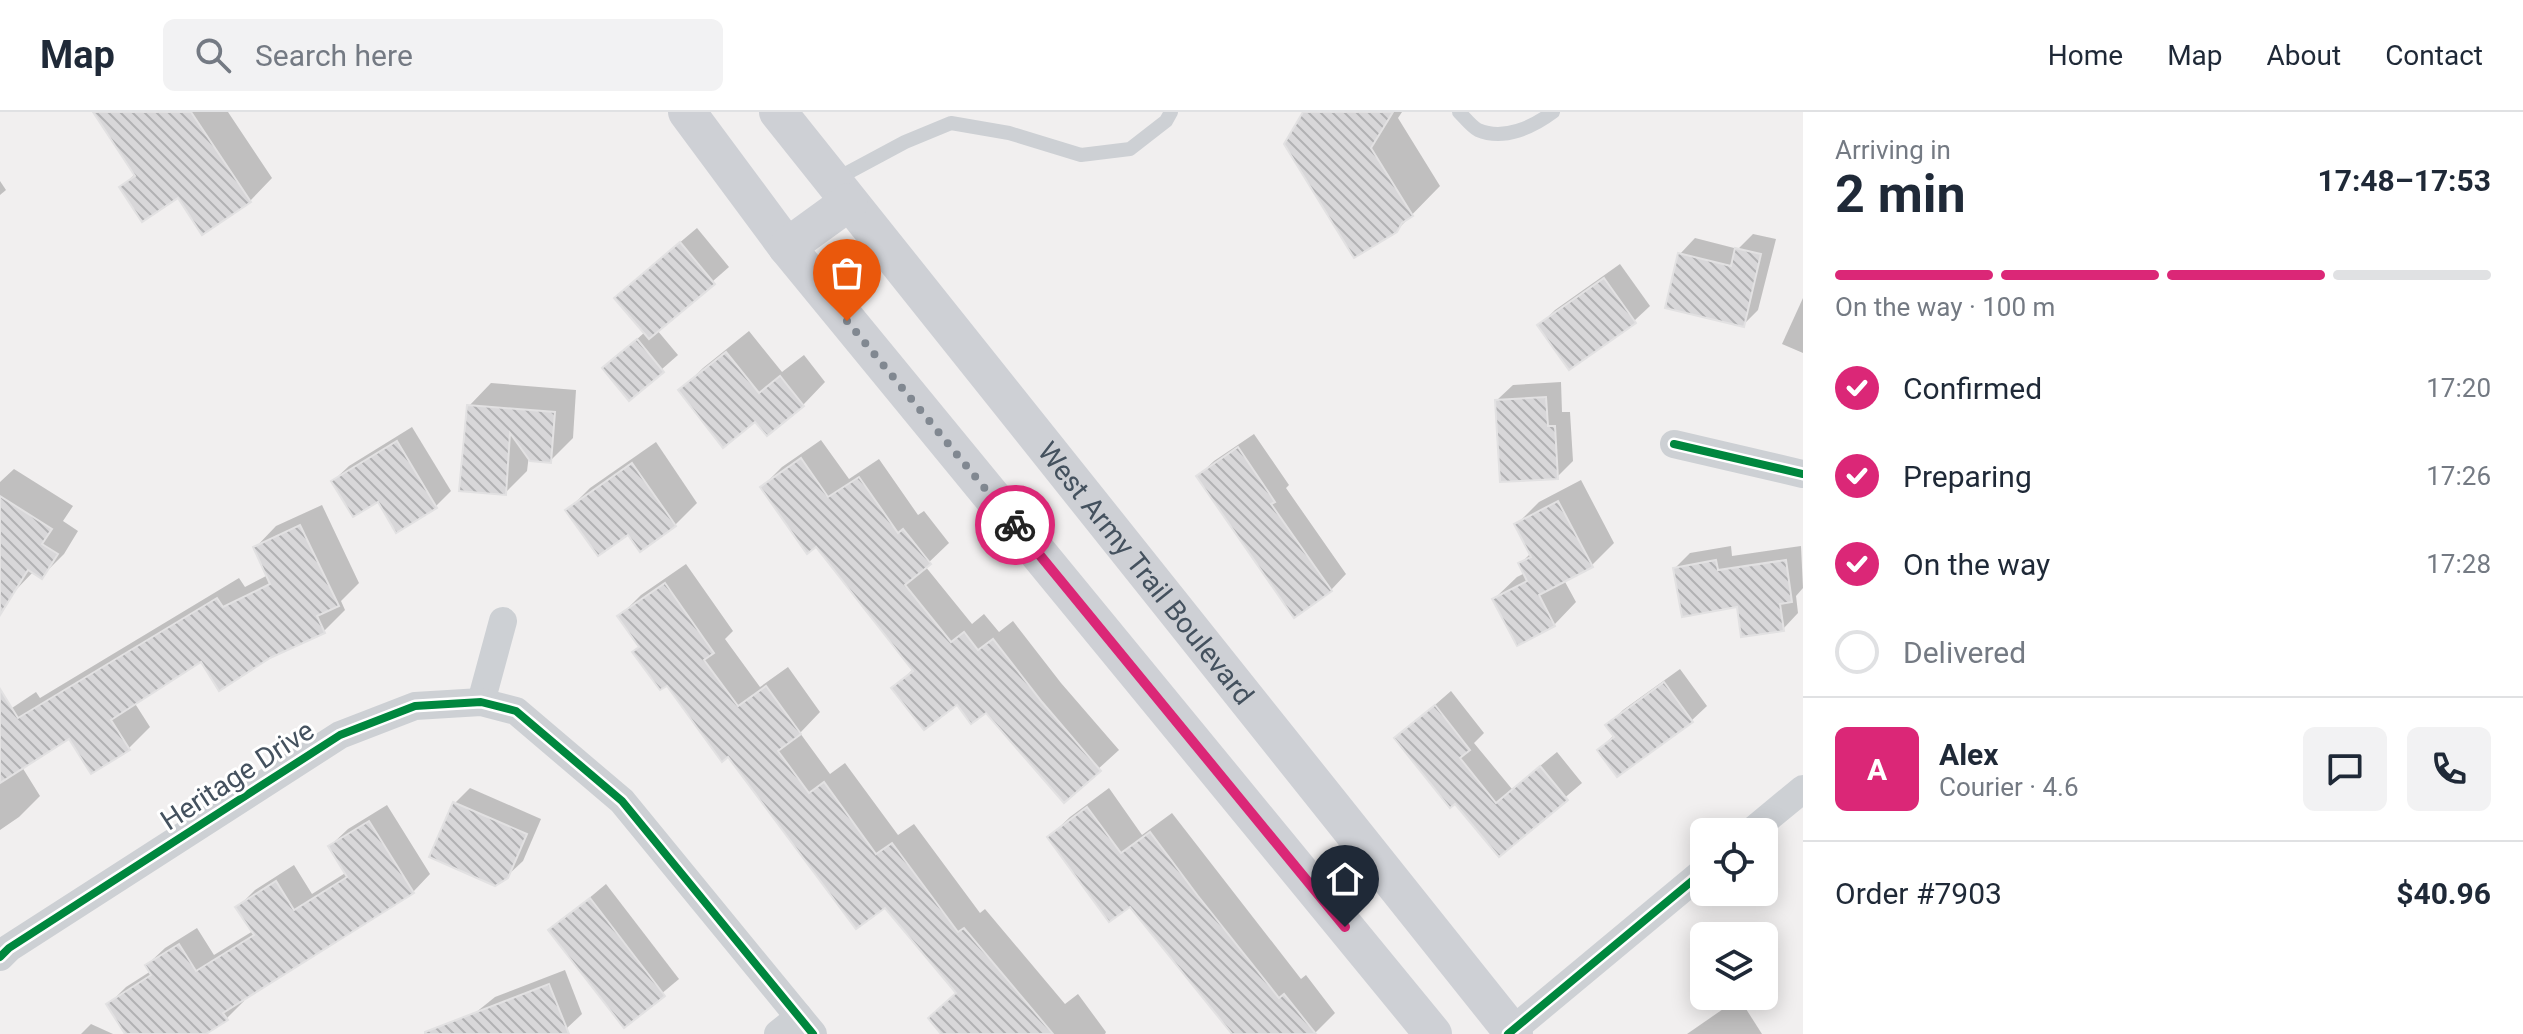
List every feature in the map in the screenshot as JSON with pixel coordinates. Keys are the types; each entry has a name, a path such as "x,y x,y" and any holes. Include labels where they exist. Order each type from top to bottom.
{"main road":[{"path":"687,112 787,247 1433,1034"},
{"name":"West Army Trail Boulevard","path":"778,112 1511,1033"},
{"path":"787,247 841,192"}],"street":[{"path":"1674,444 1803,474"},
{"path":"481,702 503,621"},
{"name":"Heritage Drive","path":"0,957 9,948 340,735 415,706 481,702 516,711 622,801 797,1028"},
{"path":"1768,818 1803,789"},
{"path":"1511,1033 1690,883"}],"lane":[{"path":"841,192 905,142 951,123 1009,133 1081,155 1130,149 1166,121 1171,112"},
{"path":"1459,112 1478,130 1510,134 1553,112"}],"building":[{"path":"93,112 191,112 251,202 202,235 178,198 142,222 119,187 135,176"},
{"path":"1303,112 1393,112 1371,148 1413,216 1402,223 1397,232 1354,258 1284,144"},
{"path":"680,242 715,284 649,339 614,298"},
{"path":"1735,248 1761,254 1744,327 1665,308 1678,253 1731,266"},
{"path":"1604,278 1636,323 1569,370 1537,325"},
{"path":"637,339 664,372 629,401 602,368"},
{"path":"726,352 759,393 780,376 804,406 767,436 755,422 723,448 678,390"},
{"path":"1546,397 1548,426 1555,426 1558,479 1500,482 1495,400"},
{"path":"467,405 555,412 551,463 530,461 510,433 506,495 459,491"},
{"path":"397,441 437,508 396,533 378,502 353,517 331,481"},
{"path":"1238,447 1275,502 1271,504 1332,591 1294,618 1196,476"},
{"path":"801,458 828,497 859,477 898,533 903,529 931,564 905,585 951,642 964,632 978,650 993,639 1101,771 1064,803 986,713 971,724 957,705 924,730 891,688 913,671 816,547 807,554 760,487"},
{"path":"632,463 676,526 640,552 628,535 598,556 565,510"},
{"path":"0,496 52,529 42,544 58,554 42,579 28,570 0,615"},
{"path":"1558,501 1593,567 1539,595 1555,626 1517,646 1492,599 1527,581 1518,563 1531,557 1514,524"},
{"path":"300,525 339,606 317,616 325,633 270,658 219,691 201,662 111,720 130,750 91,774 69,739 0,783 0,689 18,718 217,598 223,607 270,584 253,547"},
{"path":"1716,560 1718,570 1786,560 1792,602 1780,604 1784,631 1741,637 1737,607 1682,617 1673,568"},
{"path":"665,583 714,653 704,660 738,706 766,686 801,734 778,751 809,793 824,782 876,854 892,843 958,932 964,928 1053,1034 941,1034 928,1018 956,993 885,908 856,929 728,757 722,762 667,686 660,690 632,652 639,647 617,616"},
{"path":"1664,682 1693,722 1617,777 1597,750 1614,737 1605,725"},
{"path":"1435,705 1470,750 1460,758 1496,803 1540,766 1568,800 1499,857 1455,804 1450,808 1394,738"},
{"path":"453,802 527,834 508,878 495,886 429,857"},
{"path":"1087,807 1121,853 1150,832 1279,998 1284,994 1316,1034 1232,1034 1130,907 1109,922 1047,837"},
{"path":"369,821 414,893 223,1013 228,1020 206,1034 125,1034 106,1004 151,975 145,965 179,944 196,971 254,935 235,907 276,881 294,910 347,877 328,846"},
{"path":"590,898 665,996 624,1028 548,930"},
{"path":"549,984 569,1034 425,1034 425,1032"}],"cycle path":[{"path":"1674,444 1803,474"},
{"path":"0,957 9,948 340,735 415,706 481,702 516,711 622,801 813,1034"},
{"path":"1508,1034 1690,883"}],"way so far":[{"path":"847,321 1015,525"}],"route":[{"path":"1015,525 1345,927"}]}
